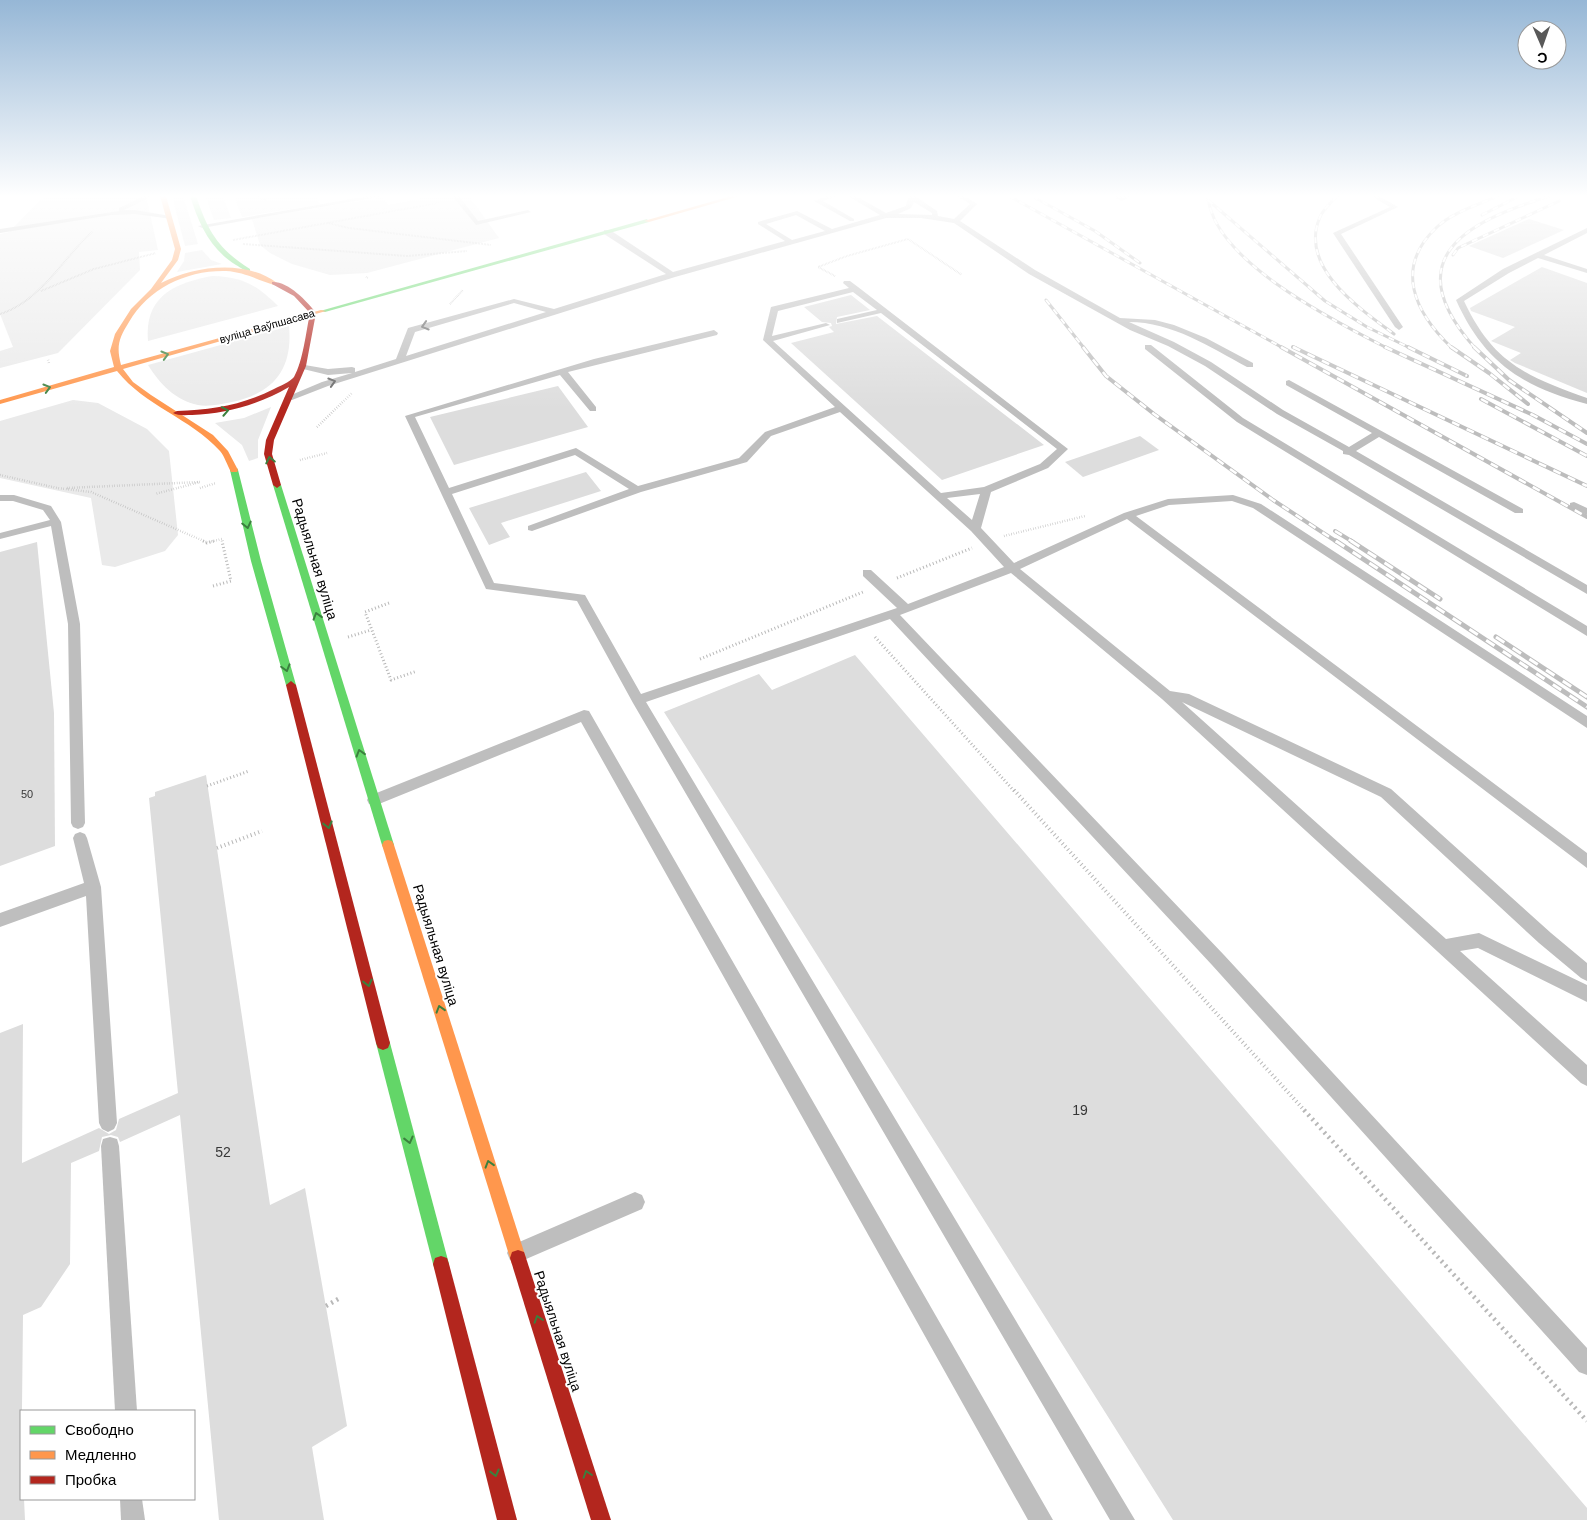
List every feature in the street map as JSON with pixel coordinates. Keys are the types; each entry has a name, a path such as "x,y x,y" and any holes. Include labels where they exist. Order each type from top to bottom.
{"main road":[{"path":"170,267 153,289 138,304 118,332 115,338 113,356 118,368 129,382 215,439 226,451 232,462 256,561 293,693 507,1520"},
{"path":"242,267 311,301 313,313"},
{"path":"354,290 441,267"},
{"name":"вуліца Ваўпшасава","path":"0,402 480,267"},
{"path":"153,289 195,272 229,269 249,271"},
{"name":"вуліца Ваўпшасава","path":"288,308 311,301"},
{"name":"Радыяльная вуліца","path":"313,313 302,366 270,440 268,454 374,800 601,1520"},
{"path":"177,413 210,414 246,406 264,400 296,380"}],"lane":[{"path":"659,267 672,276"},
{"path":"289,398 326,384 534,318 706,267"},
{"path":"1024,267 1119,320 1208,364 1280,412 1347,452 1401,480 1587,590"},
{"path":"1359,267 1399,327"},
{"path":"1514,267 1460,300 1468,323 1498,360 1530,380 1587,401"},
{"path":"1575,267 1587,271"},
{"path":"767,340 774,309 851,286 881,311 1063,449 1044,466 986,490 939,496"},
{"path":"400,361 411,330 461,318 514,301 556,312"},
{"path":"840,321 881,311"},
{"path":"520,313 534,318"},
{"path":"506,318 519,323"},
{"path":"1119,320 1135,319 1168,324 1250,365"},
{"path":"493,321 506,327"},
{"path":"767,340 826,325"},
{"path":"479,326 493,331"},
{"path":"714,333 597,361 410,416 490,586 582,598 638,700 1123,1520"},
{"path":"767,340 975,529 1012,568 1167,696 1587,1077"},
{"path":"1188,353 1208,344"},
{"path":"1148,347 1240,420 1587,632"},
{"path":"302,366 328,372 376,369"},
{"path":"563,372 593,409"},
{"path":"1289,383 1519,511"},
{"path":"532,528 636,490 743,460 768,434 842,408"},
{"path":"1347,452 1378,434"},
{"path":"445,493 576,452 636,490"},
{"path":"975,529 986,490"},
{"path":"0,498 14,498 47,508 56,522 74,624 79,831 93,887 108,1124"},
{"path":"638,700 863,624 1012,568 1128,515 1168,502 1233,498 1257,506 1587,724"},
{"path":"1574,505 1587,512"},
{"path":"1128,515 1587,862"},
{"path":"0,536 56,522"},
{"path":"867,573 898,611 1587,1364"},
{"path":"1167,696 1184,697 1386,793 1544,938 1587,973"},
{"path":"374,800 584,715 1041,1520"},
{"path":"0,920 93,887"},
{"path":"1444,947 1479,940 1587,994"},
{"path":"110,1146 126,1410"},
{"path":"517,1253 635,1202"},
{"path":"131,1500 133,1520"}],"path":[{"path":"40,291 59,267"},
{"path":"0,314 10,312 40,291 105,267"},
{"path":"818,267 851,286"},
{"path":"950,267 962,275"},
{"path":"317,427 376,369"},
{"path":"300,460 327,453"},
{"path":"0,475 57,488 91,492 207,543 222,539 231,581 213,586"},
{"path":"57,488 200,482 155,494"},
{"path":"390,603 365,612 391,680 417,670"},
{"path":"863,624 1587,1421"},
{"path":"207,786 249,771"},
{"path":"217,848 262,831"},
{"path":"326,1306 340,1298"}],"shaded area":[{"path":"0,267 140,267 140,270 58,353 0,368 0,351 13,347 0,314"},
{"path":"180,267 205,267 177,272"},
{"path":"302,267 390,267 367,273 330,275"},
{"path":"212,276 241,280 256,288 278,306 148,341 148,326 151,313 165,294 186,283"},
{"path":"289,326 288,355 284,367 270,385 247,398 215,405 202,406 190,403 182,400 163,385 148,365"},
{"path":"73,400 98,403 147,429 169,451 178,535 165,551 115,567 102,565 91,498 0,478 0,421"},
{"path":"271,407 258,440 258,458 249,461 242,445 215,423 244,418"}],"building":[{"path":"1542,267 1587,283 1587,393 1510,360 1521,353 1491,341 1515,327 1471,311 1470,308"},
{"path":"851,295 870,310 837,317 836,324 877,316 1044,445 942,480 791,343 834,332 829,327 832,326 831,323 822,322 804,307"},
{"path":"558,386 588,427 454,465 430,417"},
{"path":"1140,436 1159,450 1083,477 1065,462"},
{"path":"586,472 601,491 501,523 510,537 489,545 469,508"},
{"path":"37,542 54,713 55,846 0,866 0,552"},
{"path":"855,655 1587,1508 1587,1520 1173,1520 664,712 759,674 772,690"},
{"path":"206,775 270,1205 305,1188 347,1426 312,1447 324,1520 219,1520 180,1115 120,1142 118,1137 111,1135 102,1137 99,1151 71,1163 70,1264 41,1307 23,1315 20,1500 24,1500 25,1520 0,1520 0,1033 23,1024 22,1163 99,1128 109,1134 116,1130 119,1119 178,1093 149,798 155,796 155,792"}],"railway":[{"path":"1137,267 1283,348"},
{"path":"1255,267 1309,305 1386,347"},
{"path":"1286,267 1325,301 1367,327 1410,348"},
{"path":"1324,267 1336,285 1350,299 1394,334"},
{"path":"1414,267 1414,290 1419,305 1428,320 1451,347"},
{"path":"1442,267 1441,290 1452,317 1475,348"},
{"path":"1046,300 1084,348"},
{"path":"1083,347 1106,376 1154,414 1273,500 1337,542"},
{"path":"1281,347 1587,517"},
{"path":"1296,348 1293,347 1587,486"},
{"path":"1386,347 1533,415 1587,444"},
{"path":"1408,347 1467,376"},
{"path":"1451,347 1489,373 1528,404"},
{"path":"1475,348 1509,380 1587,433"},
{"path":"1481,399 1587,456"},
{"path":"1335,531 1353,542"},
{"path":"1336,541 1587,707"},
{"path":"1351,541 1440,599"},
{"path":"1496,637 1587,697"}],"traffic: fast":[{"path":"243,267 248,270"},
{"path":"323,311 482,267"},
{"path":"234,470 256,561 291,685"},
{"path":"277,485 388,845"},
{"path":"383,1043 441,1264"}],"traffic: slow":[{"path":"153,288 170,267"},
{"path":"234,470 225,452 210,437 148,397 131,383 118,368 114,351 115,342 118,334 140,302 155,289 173,279 204,271 225,269 244,272 274,283"},
{"path":"118,368 323,311"},
{"path":"0,402 118,368"},
{"path":"388,845 518,1258"}],"traffic: jam":[{"path":"274,283 296,295 313,313 302,366 270,440 268,454 277,485"},
{"path":"177,413 209,412 239,406 268,395 296,380"},
{"path":"291,685 383,1043"},
{"path":"518,1258 601,1520"},
{"path":"441,1264 507,1520"}]}
